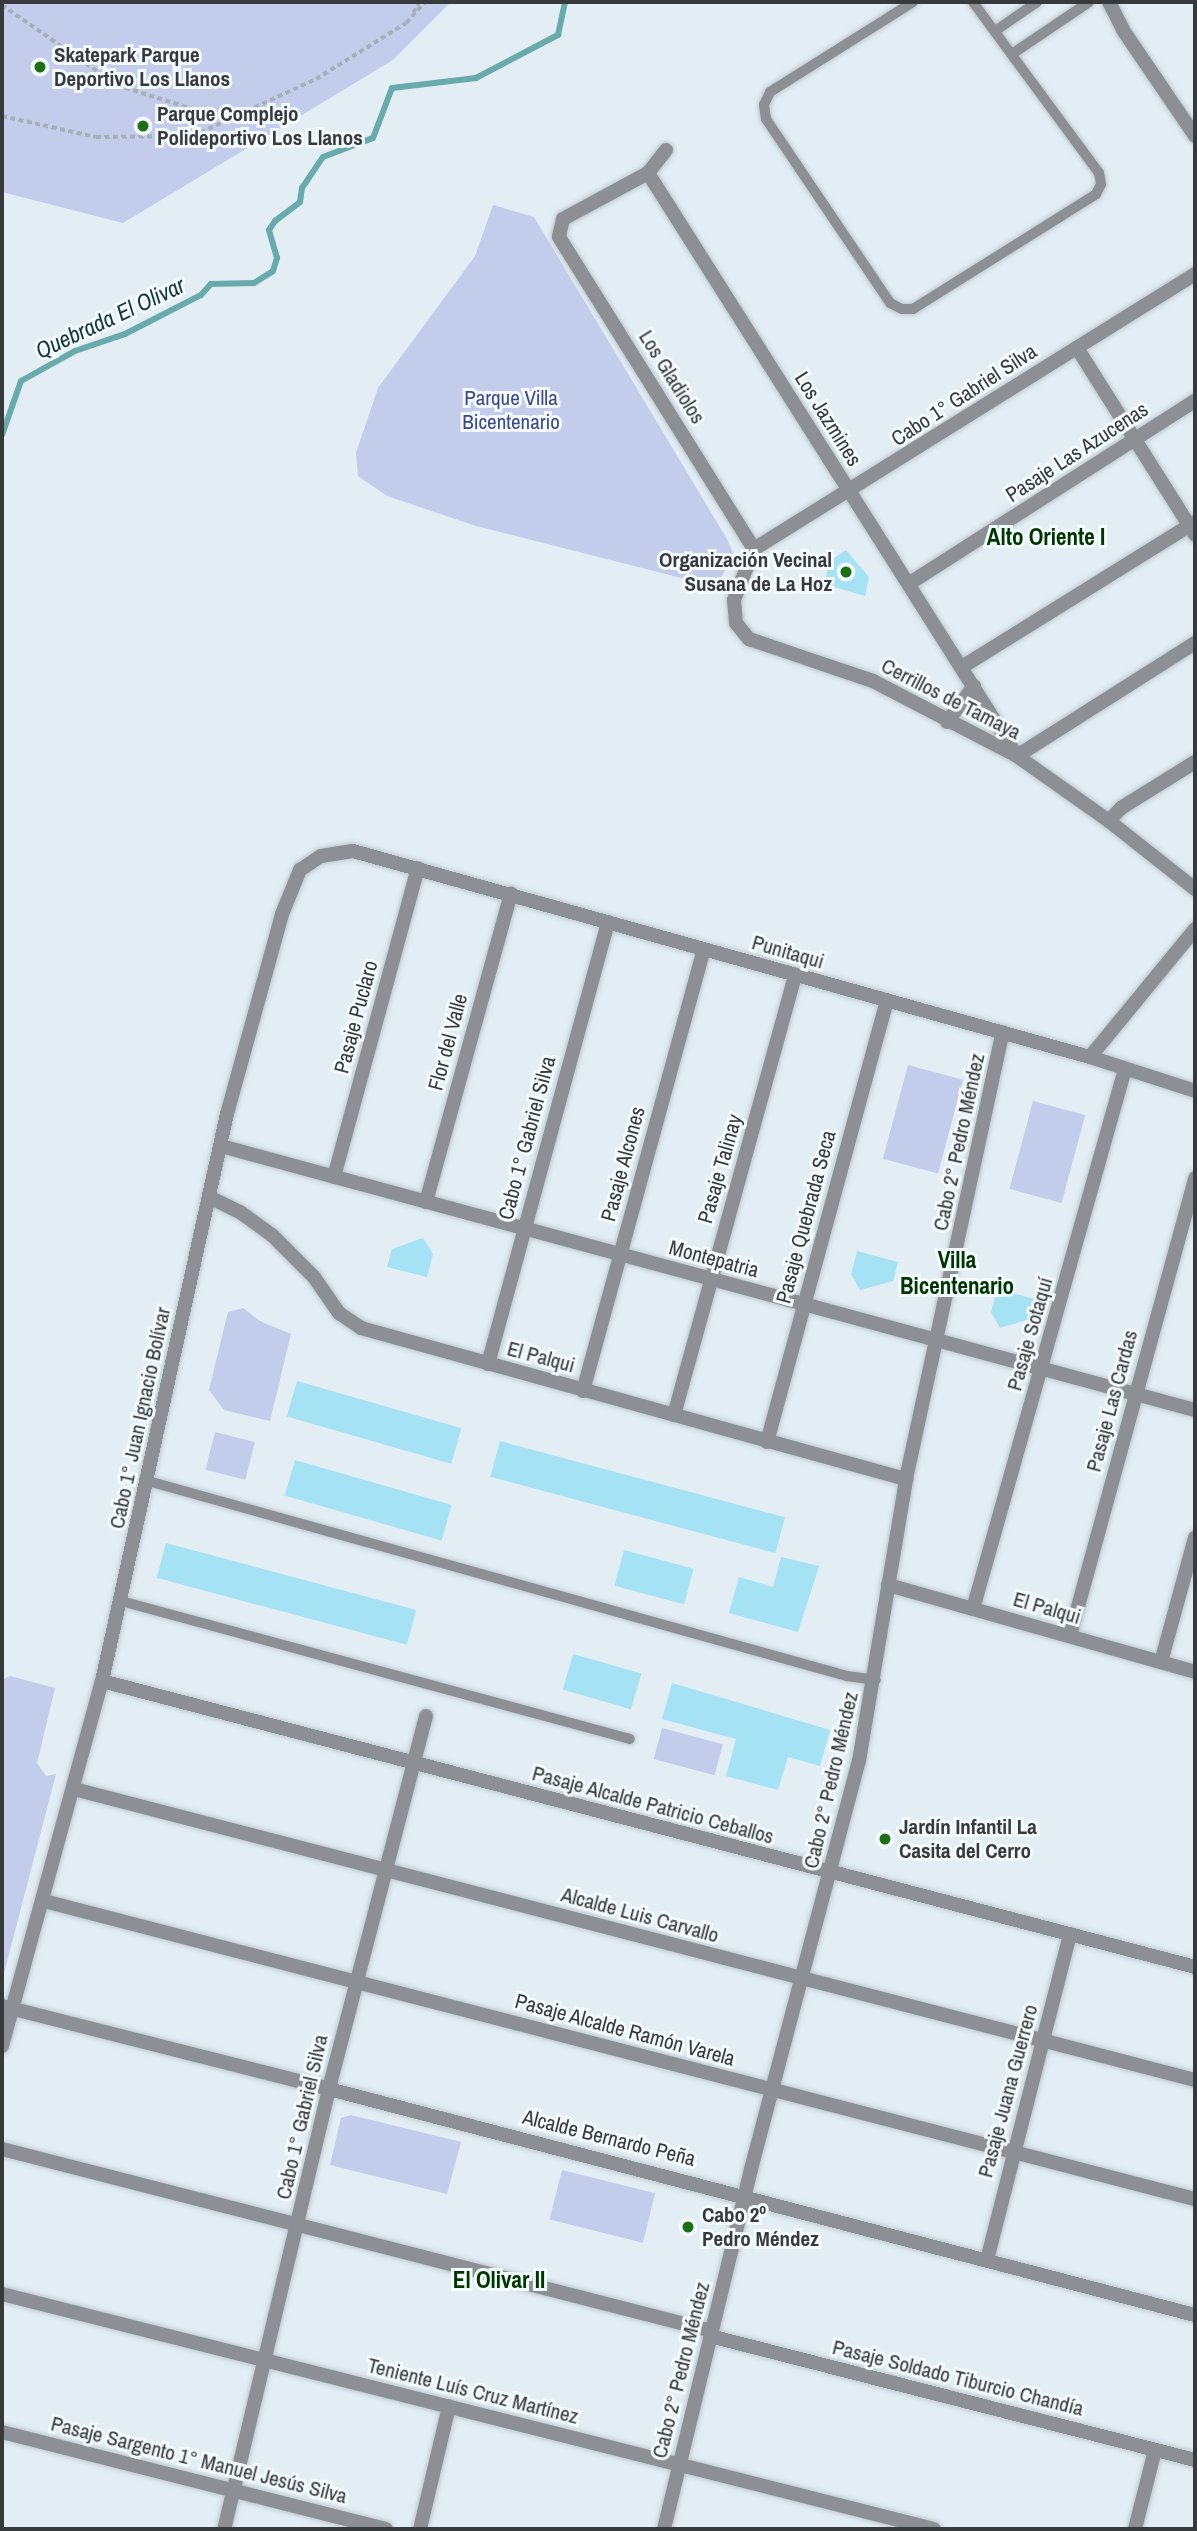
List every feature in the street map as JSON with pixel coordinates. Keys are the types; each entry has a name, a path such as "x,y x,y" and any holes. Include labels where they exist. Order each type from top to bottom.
{"street":[{"path":"1109,2 1123,30 1195,136"},
{"path":"648,173 666,150"},
{"name":"Los Gladiolos","path":"648,173 573,213 558,226 559,237 754,549"},
{"name":"Los Jazmines","path":"648,173 850,494 910,583 1017,756"},
{"name":"Cabo 1° Gabriel Silva","path":"754,549 850,494 1195,274"},
{"path":"962,667 1193,527 1077,348"},
{"name":"Pasaje Las Azucenas","path":"910,583 1195,401"},
{"name":"Cerrillos de Tamaya","path":"754,549 734,600 741,632 788,655 873,681 947,722 1017,756 1110,821 1195,889"},
{"path":"1017,756 1195,643"},
{"path":"947,722 974,686"},
{"path":"1110,821 1121,808 1195,762"},
{"name":"Cabo 1° Juan Ignacio Bolívar","path":"2,2046 7,2007 44,1901 102,1681 209,1197 282,914 299,870 321,856 354,850 368,854"},
{"name":"Punitaqui","path":"368,854 886,1003 1090,1056 1195,1091"},
{"name":"Pasaje Puclaro","path":"334,1177 418,868"},
{"name":"Flor del Valle","path":"426,1202 511,894"},
{"name":"Cabo 1° Gabriel Silva","path":"488,1364 608,922"},
{"path":"1090,1056 1195,929"},
{"name":"Pasaje Alcones","path":"583,1391 704,949"},
{"name":"Pasaje Talinay","path":"674,1415 795,976"},
{"name":"Pasaje Quebrada Seca","path":"767,1442 886,1003"},
{"name":"Cabo 2° Pedro Méndez","path":"664,2529 745,2194 831,1873 876,1679 906,1479 1003,1032"},
{"name":"Pasaje Sotaquí","path":"974,1609 1125,1069"},
{"name":"Montepatria","path":"221,1146 1195,1410"},
{"name":"Pasaje Las Cardas","path":"1070,1636 1195,1178"},
{"name":"El Palqui","path":"209,1197 240,1212 272,1235 350,1322 583,1391 906,1479"},
{"path":"1161,1662 1195,1538"},
{"name":"El Palqui","path":"888,1585 1195,1672"},
{"name":"Pasaje Alcalde Patricio Ceballos","path":"102,1681 1195,1967"},
{"name":"Cabo 1° Gabriel Silva","path":"224,2529 329,2089 426,1716"},
{"name":"Alcalde Luis Carvallo","path":"74,1789 1195,2080"},
{"name":"Pasaje Alcalde Ramón Varela","path":"44,1901 1195,2199"},
{"name":"Pasaje Juana Guerrero","path":"987,2260 1070,1934"},
{"name":"Alcalde Bernardo Peña","path":"7,2007 745,2194 1195,2315"},
{"name":"Pasaje Soldado Tiburcio Chandía","path":"2,2149 1195,2460"},
{"name":"Teniente Luís Cruz Martínez","path":"2,2294 934,2529"},
{"path":"420,2529 449,2406"},
{"name":"Pasaje Sargento 1° Manuel Jesús Silva","path":"2,2432 386,2529"},
{"path":"1135,2529 1155,2450"}],"lane":[{"path":"913,2 770,92 764,105 766,119 890,303 902,309 913,309 947,288 1096,194 1101,184 1099,173 973,2"},
{"path":"995,31 1037,2"},
{"path":"1012,54 1089,2"},
{"path":"148,1481 847,1676 876,1679"},
{"path":"121,1601 631,1739"}],"path":[{"path":"406,23 419,2"},
{"path":"2,116 61,131 156,139 192,136 261,107 406,23 425,2"},
{"path":"2,5 17,11 117,85 196,110 232,115 261,107"}],"green space":[{"name":"Parque Complejo Polideportivo Los Llanos","path":"2,2 451,2 393,60 123,223 2,192"},
{"name":"Parque Villa Bicentenario","path":"493,205 534,217 727,539 733,553 717,587 476,526 387,496 358,476 356,453 378,388 475,256"},
{"path":"908,1065 963,1080 938,1173 883,1159"},
{"path":"1033,1101 1085,1115 1062,1203 1009,1189"},
{"path":"243,1308 260,1321 291,1334 270,1421 224,1410 209,1390 228,1312"},
{"path":"215,1432 255,1442 245,1480 206,1470"},
{"path":"10,1676 55,1688 37,1763 46,1776 56,1774 2,1981 2,1680"},
{"path":"662,1728 723,1744 715,1775 654,1759"},
{"path":"351,2115 461,2142 447,2194 330,2165 341,2118"},
{"path":"562,2170 655,2193 643,2243 550,2219"}],"building":[{"name":"Organización Vecinal Susana de La Hoz","path":"846,550 869,577 865,596 824,584 830,561"},
{"path":"423,1238 433,1254 427,1277 387,1267 392,1249"},
{"path":"857,1251 898,1262 893,1281 860,1290 851,1274"},
{"path":"997,1289 1038,1300 1033,1318 1000,1328 991,1312"},
{"path":"297,1381 461,1428 451,1464 287,1417"},
{"path":"500,1441 785,1517 775,1553 490,1477"},
{"path":"295,1460 452,1505 441,1540 285,1496"},
{"path":"166,1543 416,1610 407,1645 157,1578"},
{"path":"624,1550 694,1569 684,1604 614,1586"},
{"path":"781,1557 819,1566 798,1632 729,1613 739,1577 773,1587"},
{"path":"573,1654 641,1674 631,1709 563,1690"},
{"path":"672,1683 830,1730 820,1766 788,1757 778,1790 726,1776 736,1739 662,1719"}],"waterway":[{"name":"Quebrada El Olivar","path":"2,435 21,381 75,351 125,334 201,295 211,284 254,283 273,271 277,258 269,230 275,221 300,202 302,188 323,157 373,138 392,88 476,78 558,35 565,2"}],"place":[{"name":"Skatepark Parque Deportivo Los Llanos","path":"40,67"},
{"name":"Parque Complejo Polideportivo Los Llanos","path":"143,126"},
{"name":"Organización Vecinal Susana de La Hoz","path":"846,572"},
{"name":"Jardín Infantil La Casita del Cerro","path":"885,1839"},
{"name":"Cabo 2º Pedro Méndez","path":"688,2227"}],"district":[{"name":"Alto Oriente I","path":"1046,537"},
{"name":"Villa Bicentenario","path":"957,1273"},
{"name":"El Olivar II","path":"499,2280"}]}
